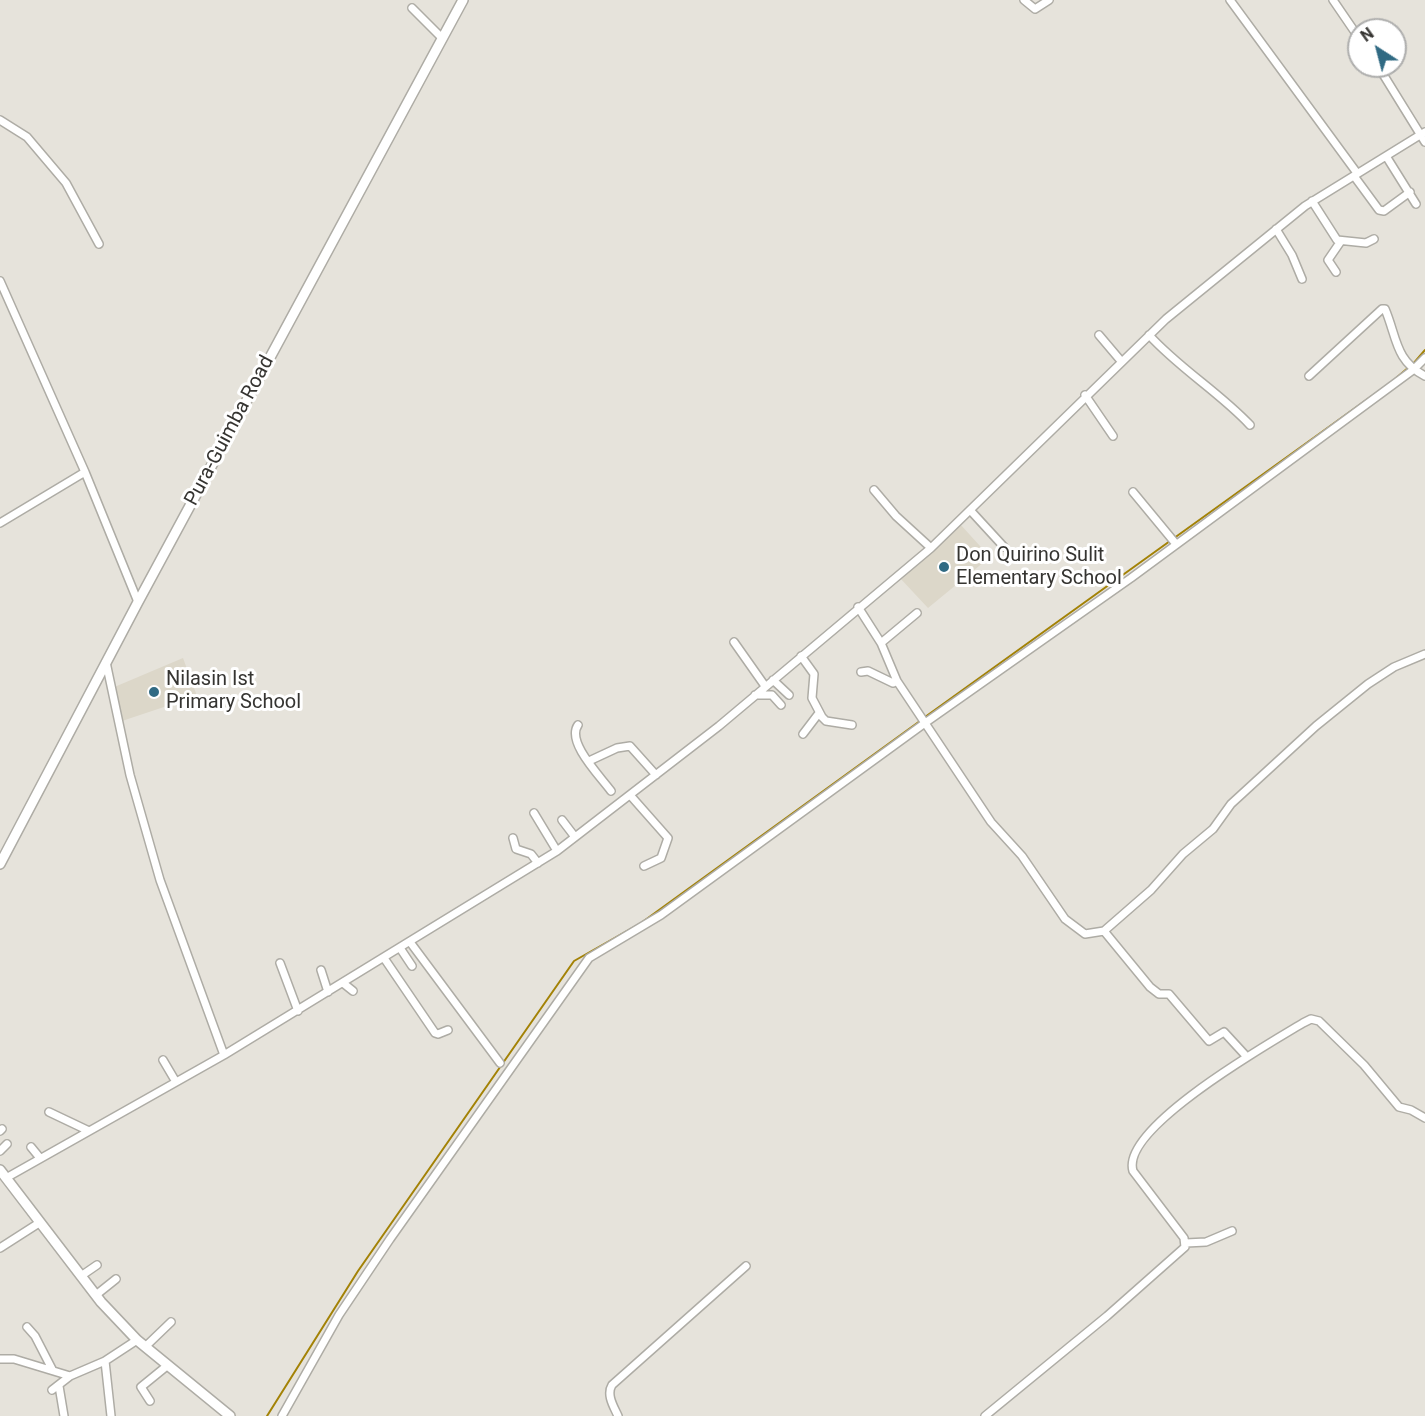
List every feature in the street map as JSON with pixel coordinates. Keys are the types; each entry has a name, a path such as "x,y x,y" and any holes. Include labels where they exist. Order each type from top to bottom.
{"main road":[{"name":"Pura-Guimba Road","path":"0,864 138,602 463,0"},
{"path":"3,1174 96,1295 137,1340 230,1416"}],"street":[{"path":"1024,0 1035,9 1049,0"},
{"path":"1230,0 1356,175 1378,210 1384,211 1410,192"},
{"path":"1334,0 1347,20"},
{"path":"412,8 442,38"},
{"path":"1386,78 1423,133 1425,142"},
{"path":"0,120 27,137 66,183 99,244"},
{"path":"3,1174 40,1158 224,1055 557,851 756,695 931,548 1085,395 1149,335 1276,229 1312,201 1423,133"},
{"path":"1386,156 1416,204"},
{"path":"1312,201 1333,237 1341,242 1366,243 1374,239"},
{"path":"1276,229 1292,255 1302,279"},
{"path":"1336,272 1328,260 1341,242"},
{"path":"0,281 85,471 138,602"},
{"path":"1309,376 1382,309 1385,309 1406,363 1413,370 1425,376"},
{"path":"1099,335 1121,361"},
{"path":"1149,335 1181,368 1222,397 1250,425"},
{"path":"282,1416 327,1335 371,1268 584,963 594,954 661,915 1176,544 1413,370 1425,358"},
{"path":"1085,395 1113,436"},
{"path":"0,523 85,471"},
{"path":"874,490 896,516 931,548"},
{"path":"1133,492 1176,544"},
{"path":"970,510 1004,547"},
{"path":"858,607 881,643 897,681 991,822 1022,856 1065,919 1080,933 1090,935 1104,931 1151,890 1183,854 1213,829 1231,804 1316,726 1368,684 1394,667 1425,654"},
{"path":"881,643 917,613"},
{"path":"734,642 765,686"},
{"path":"801,656 814,674 812,698 819,713 826,721 852,726"},
{"path":"106,662 130,775 160,880 224,1055"},
{"path":"861,672 868,671 893,683 897,681"},
{"path":"773,680 789,695"},
{"path":"756,695 772,695 781,705"},
{"path":"802,734 819,713"},
{"path":"578,725 574,735 575,742 611,791"},
{"path":"589,761 617,748 630,746 656,775"},
{"path":"630,795 668,838 661,858 644,866"},
{"path":"534,813 557,851"},
{"path":"562,820 574,837"},
{"path":"513,838 516,849 531,854 538,863"},
{"path":"1104,931 1150,987 1159,994 1169,994 1209,1041 1224,1032 1247,1057"},
{"path":"410,942 500,1063"},
{"path":"400,948 412,966"},
{"path":"384,958 435,1033 448,1030"},
{"path":"280,963 298,1011"},
{"path":"321,970 328,992"},
{"path":"343,983 353,991"},
{"path":"1186,1243 1133,1171 1132,1158 1153,1127 1174,1108 1247,1057 1303,1023 1311,1019 1319,1021 1364,1065 1399,1107 1411,1110 1425,1118"},
{"path":"163,1060 176,1082"},
{"path":"50,1112 89,1131"},
{"path":"0,1151 7,1144"},
{"path":"31,1147 40,1158"},
{"path":"0,1248 39,1223"},
{"path":"1186,1243 1206,1242 1232,1231"},
{"path":"985,1416 1175,1258 1186,1243"},
{"path":"81,1276 97,1265"},
{"path":"618,1416 610,1398 609,1390 612,1385 746,1266"},
{"path":"96,1295 116,1280"},
{"path":"145,1347 171,1322"},
{"path":"27,1327 35,1336 51,1369"},
{"path":"52,1390 70,1376 105,1361 137,1340"},
{"path":"0,1359 6,1357 70,1376"},
{"path":"105,1361 111,1416"},
{"path":"150,1401 141,1387 168,1365"},
{"path":"59,1386 64,1416"}],"shaded area":[{"name":"Don Quirino Sulit Elementary School","path":"960,524 990,557 928,608 899,577"},
{"name":"Nilasin Ist Primary School","path":"183,658 197,696 122,721 112,688"}],"waterway":[{"path":"1413,364 1425,350"},
{"path":"1395,379 1409,367"},
{"path":"925,717 1383,388"},
{"path":"267,1416 358,1271 574,961 641,923 920,721"}],"place":[{"name":"Don Quirino Sulit Elementary School","path":"944,567"},
{"name":"Nilasin Ist Primary School","path":"154,692"}]}
